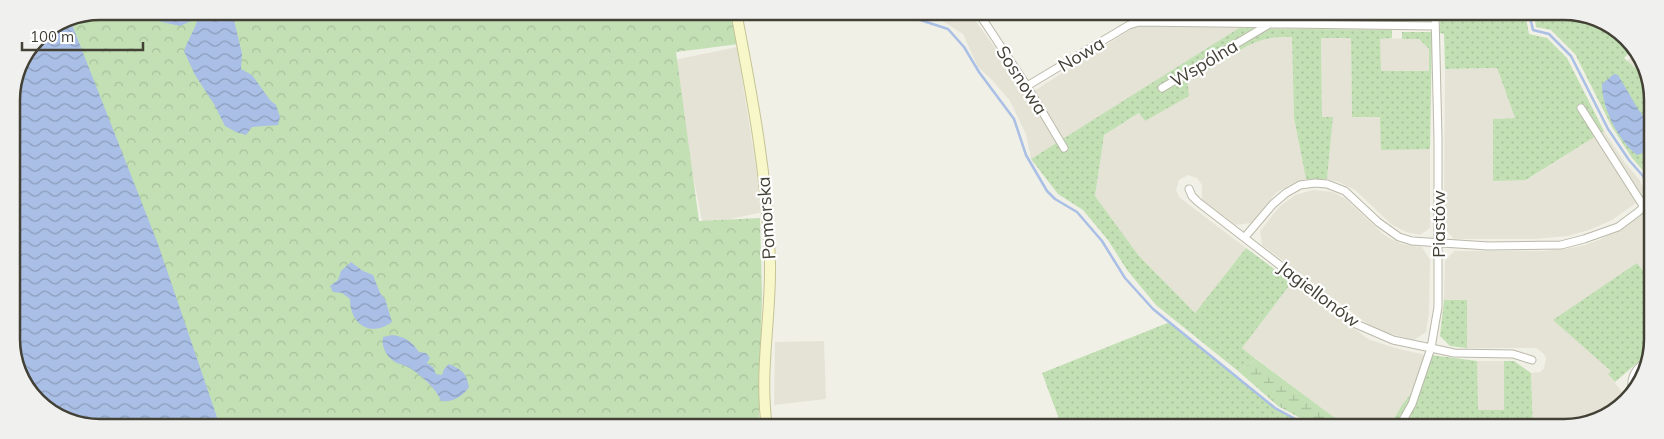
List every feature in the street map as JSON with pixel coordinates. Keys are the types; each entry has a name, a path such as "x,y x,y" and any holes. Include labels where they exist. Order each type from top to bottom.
{"main road":[{"name":"Pomorska","path":"737,20 760,151 767,210 770,285 764,389 766,419"}],"street":[{"name":"Sosnowa","path":"983,20 1027,86 1064,148"},
{"name":"Piastów","path":"1404,419 1412,404 1431,348 1438,307 1435,20"},
{"name":"Nowa","path":"1027,86 1128,25 1139,22 1435,26"},
{"name":"Wspólna","path":"1162,88 1271,23"},
{"path":"1246,237 1286,193 1300,185 1316,183 1327,184 1345,191 1378,222 1399,236 1412,241 1488,246 1561,245 1618,227 1644,207 1581,108"},
{"name":"Jagiellonów","path":"1189,189 1192,196 1198,202 1246,237 1356,324 1393,340 1454,353 1513,354 1532,360"},
{"path":"1632,380 1634,372 1640,365"}],"shaded area":[{"path":"941,20 975,20 1026,90 1057,143 1031,159 1026,134 1010,101 978,67 963,34"},
{"path":"1367,20 1422,20 1421,21"},
{"path":"1136,26 1239,28 1064,139 1034,91"},
{"path":"1292,37 1294,118 1306,179 1293,183 1276,193 1251,223 1236,225 1202,200 1202,185 1197,178 1188,175 1179,180 1176,190 1179,197 1246,248 1195,313 1139,256 1095,196 1104,135 1140,113 1145,121 1188,96 1187,79 1212,68 1249,44 1260,40"},
{"path":"1321,38 1351,38 1352,117 1381,117 1381,149 1430,149 1430,228 1420,235 1406,232 1391,224 1355,190 1339,182 1327,179 1333,118 1322,117"},
{"path":"1380,38 1419,39 1429,49 1429,71 1380,71"},
{"path":"737,47 763,212 703,225 669,61"},
{"path":"1631,57 1639,71 1627,61"},
{"path":"1497,68 1515,118 1494,119 1527,180 1604,131 1625,163 1639,179 1644,189 1644,195 1612,220 1589,230 1568,236 1534,239 1454,239 1444,228 1445,69"},
{"path":"1313,190 1333,192 1346,199 1389,238 1402,244 1422,247 1430,260 1429,313 1426,332 1414,340 1384,332 1369,325 1262,245 1260,231 1279,207 1295,195"},
{"path":"1644,211 1644,272 1637,263 1612,371 1608,374 1623,393 1595,413 1569,419 1533,419 1531,373 1540,372 1544,368 1546,358 1544,354 1536,348 1467,348 1467,300 1444,300 1445,261 1454,251 1544,251 1565,249 1599,240 1621,229"},
{"path":"1292,282 1368,339 1425,355 1413,391 1394,419 1338,419 1242,348"},
{"path":"824,341 826,399 774,405 775,342"},
{"path":"1477,361 1504,361 1504,410 1477,410"}],"green space":[{"path":"100,20 732,20 739,44 676,52 699,221 760,218 762,294 759,419 100,419 74,415 51,403 36,388 24,365 22,355 20,339 20,95 26,69 33,55 55,33 69,26"},
{"path":"1440,20 1526,20 1529,34 1547,38 1567,58 1604,131 1526,180 1493,181 1493,119 1515,118 1497,68 1445,69 1444,34 1440,33"},
{"path":"1535,20 1564,20 1590,24 1613,36 1628,51 1629,53 1624,58 1639,71 1642,84 1644,100 1644,172 1632,158 1612,127 1575,54 1551,30 1536,27"},
{"path":"1239,28 1392,30 1392,38 1380,39 1381,71 1429,71 1429,49 1419,39 1402,39 1402,32 1432,32 1430,149 1381,150 1380,117 1352,117 1351,38 1321,38 1322,117 1333,117 1327,179 1306,179 1294,118 1292,37 1267,39 1249,45 1210,69 1187,79 1189,96 1145,121 1139,113 1104,135 1095,196 1139,256 1195,313 1246,248 1292,282 1242,348 1256,359 1238,371 1156,305 1127,270 1108,240 1083,210 1058,194 1031,159"},
{"path":"1637,263 1644,272 1644,339 1641,360 1615,382 1608,374 1611,371 1553,320"},
{"path":"1444,300 1467,300 1467,348 1450,346 1440,336"},
{"path":"1170,322 1275,408 1295,419 1059,419 1042,373"},
{"path":"1431,355 1477,361 1478,410 1504,410 1504,361 1514,361 1531,373 1533,419 1394,419 1413,391 1420,393"},
{"path":"1256,359 1338,419 1302,419 1278,406 1238,371"}],"water":[{"path":"153,20 194,20 180,26"},
{"path":"197,20 234,20 242,54 241,69 252,75 270,100 276,105 280,117 278,125 252,127 246,135 225,126 214,104 195,75 184,51"},
{"path":"72,25 158,244 218,419 100,419 74,415 51,403 36,388 24,365 20,339 20,95 26,69 33,55 55,33 69,26"},
{"path":"1614,74 1618,75 1644,117 1644,152 1637,155 1630,149 1612,123 1605,103 1602,84"},
{"path":"351,262 363,271 373,275 380,293 385,299 392,322 384,327 376,329 363,326 353,315 350,299 342,293 333,292 330,286 338,280 341,271"},
{"path":"392,335 405,338 419,352 426,353 430,358 427,363 433,367 436,374 442,375 444,369 449,364 460,370 465,375 469,387 457,398 450,401 441,401 436,391 422,377 408,367 393,361 388,355 383,345 383,337"}],"waterway":[{"path":"920,20 948,29 964,47 979,72 1014,119 1026,155 1047,191 1055,199 1077,212 1102,241 1125,278 1153,309 1275,408 1295,419"},
{"path":"1531,20 1533,30 1549,34 1571,56 1608,129 1644,178"}]}
